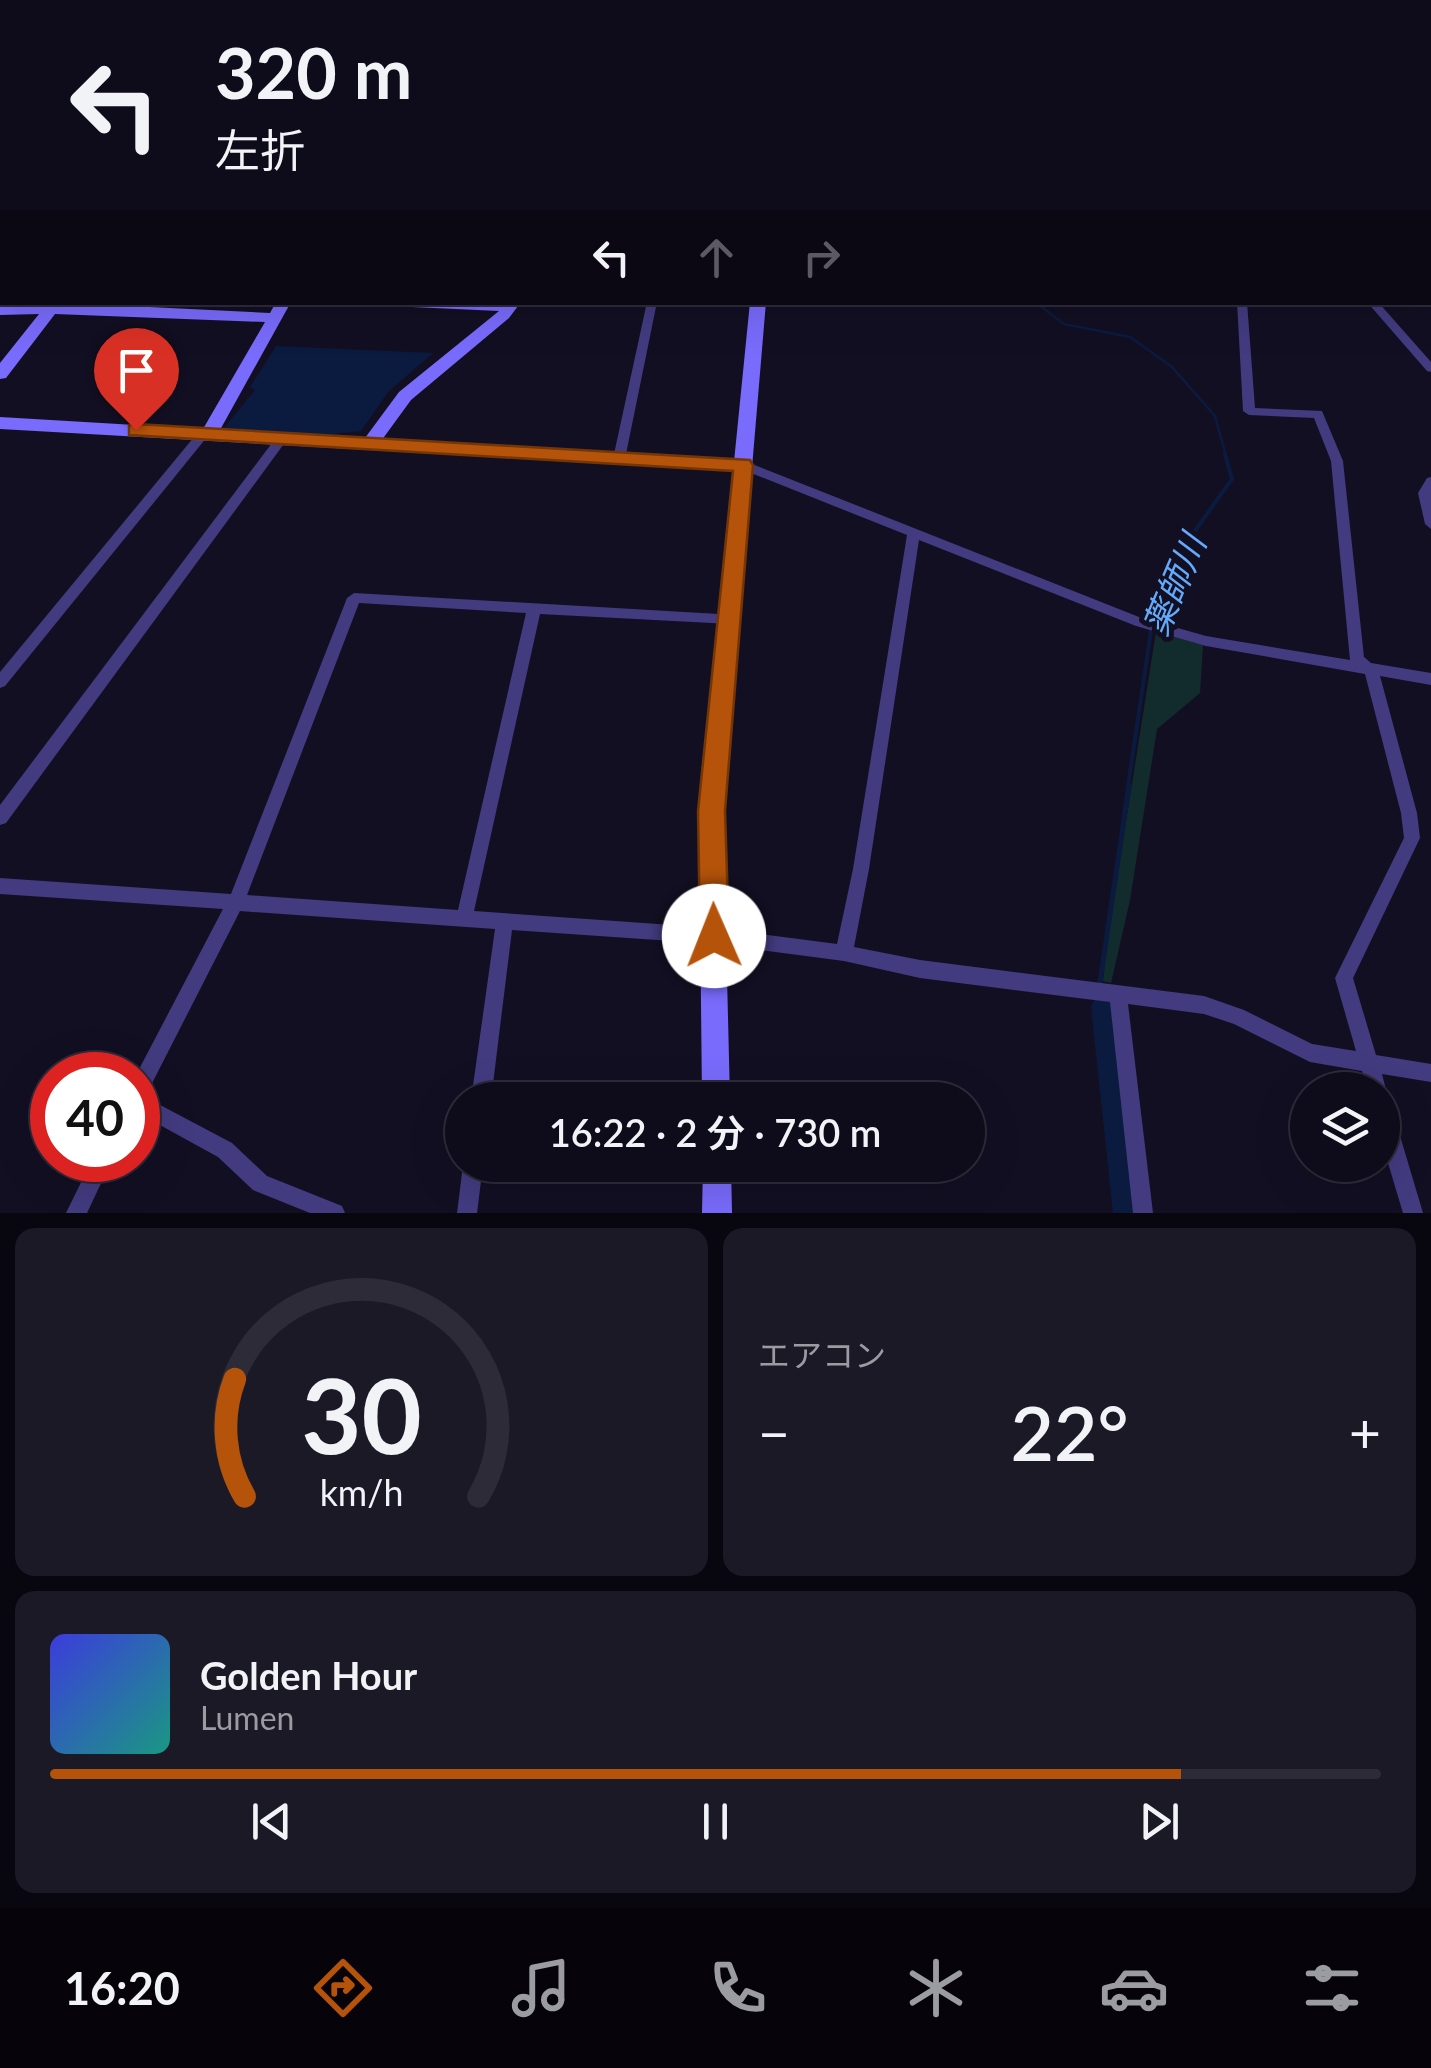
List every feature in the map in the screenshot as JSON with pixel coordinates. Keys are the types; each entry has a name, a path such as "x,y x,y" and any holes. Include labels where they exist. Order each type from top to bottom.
{"street":[{"path":"0,310 54,305 279,310 206,434 0,682"},
{"path":"0,374 54,305"},
{"path":"370,444 405,396 512,305"},
{"path":"619,458 651,305"},
{"path":"716,1082 712,811 758,305"},
{"path":"1242,305 1249,411 1318,414 1337,461 1357,660 1371,671 1409,813 1412,838 1344,978 1371,1072"},
{"path":"1375,305 1431,369"},
{"path":"0,423 743,465 1136,621 1206,640 1371,671 1431,678"},
{"path":"0,818 282,438"},
{"path":"1431,481 1424,493 1431,524"},
{"path":"844,953 914,532"},
{"path":"158,1052 236,902 354,598 731,619"},
{"path":"464,920 534,608"},
{"path":"0,886 714,936 844,953 920,970 1218,1008 1310,1053 1431,1073"},
{"path":"484,1082 504,923"},
{"path":"1118,994 1143,1213"},
{"path":"160,1115 225,1150 260,1183 335,1213"},
{"path":"1400,1168 1414,1213"},
{"path":"76,1213 91,1182"},
{"path":"467,1213 471,1182"},
{"path":"717,1182 717,1213"}],"green space":[{"path":"1156,632 1203,645 1200,693 1157,729 1130,900 1111,983 1103,981 1108,936"}],"water":[{"path":"276,346 433,353 388,392 361,431 324,435 224,428 255,390 250,387"}],"waterway":[{"name":"薬師川","path":"1039,305 1064,324 1130,337 1172,367 1215,416 1226,456"},
{"name":"薬師川","path":"1128,787 1151,630 1189,539 1232,479 1225,454"},
{"name":"薬師川","path":"1100,982 1129,785"},
{"name":"薬師川","path":"1104,1007 1128,1213"}],"route":[{"path":"136,430 743,465 712,811 714,936"}]}
